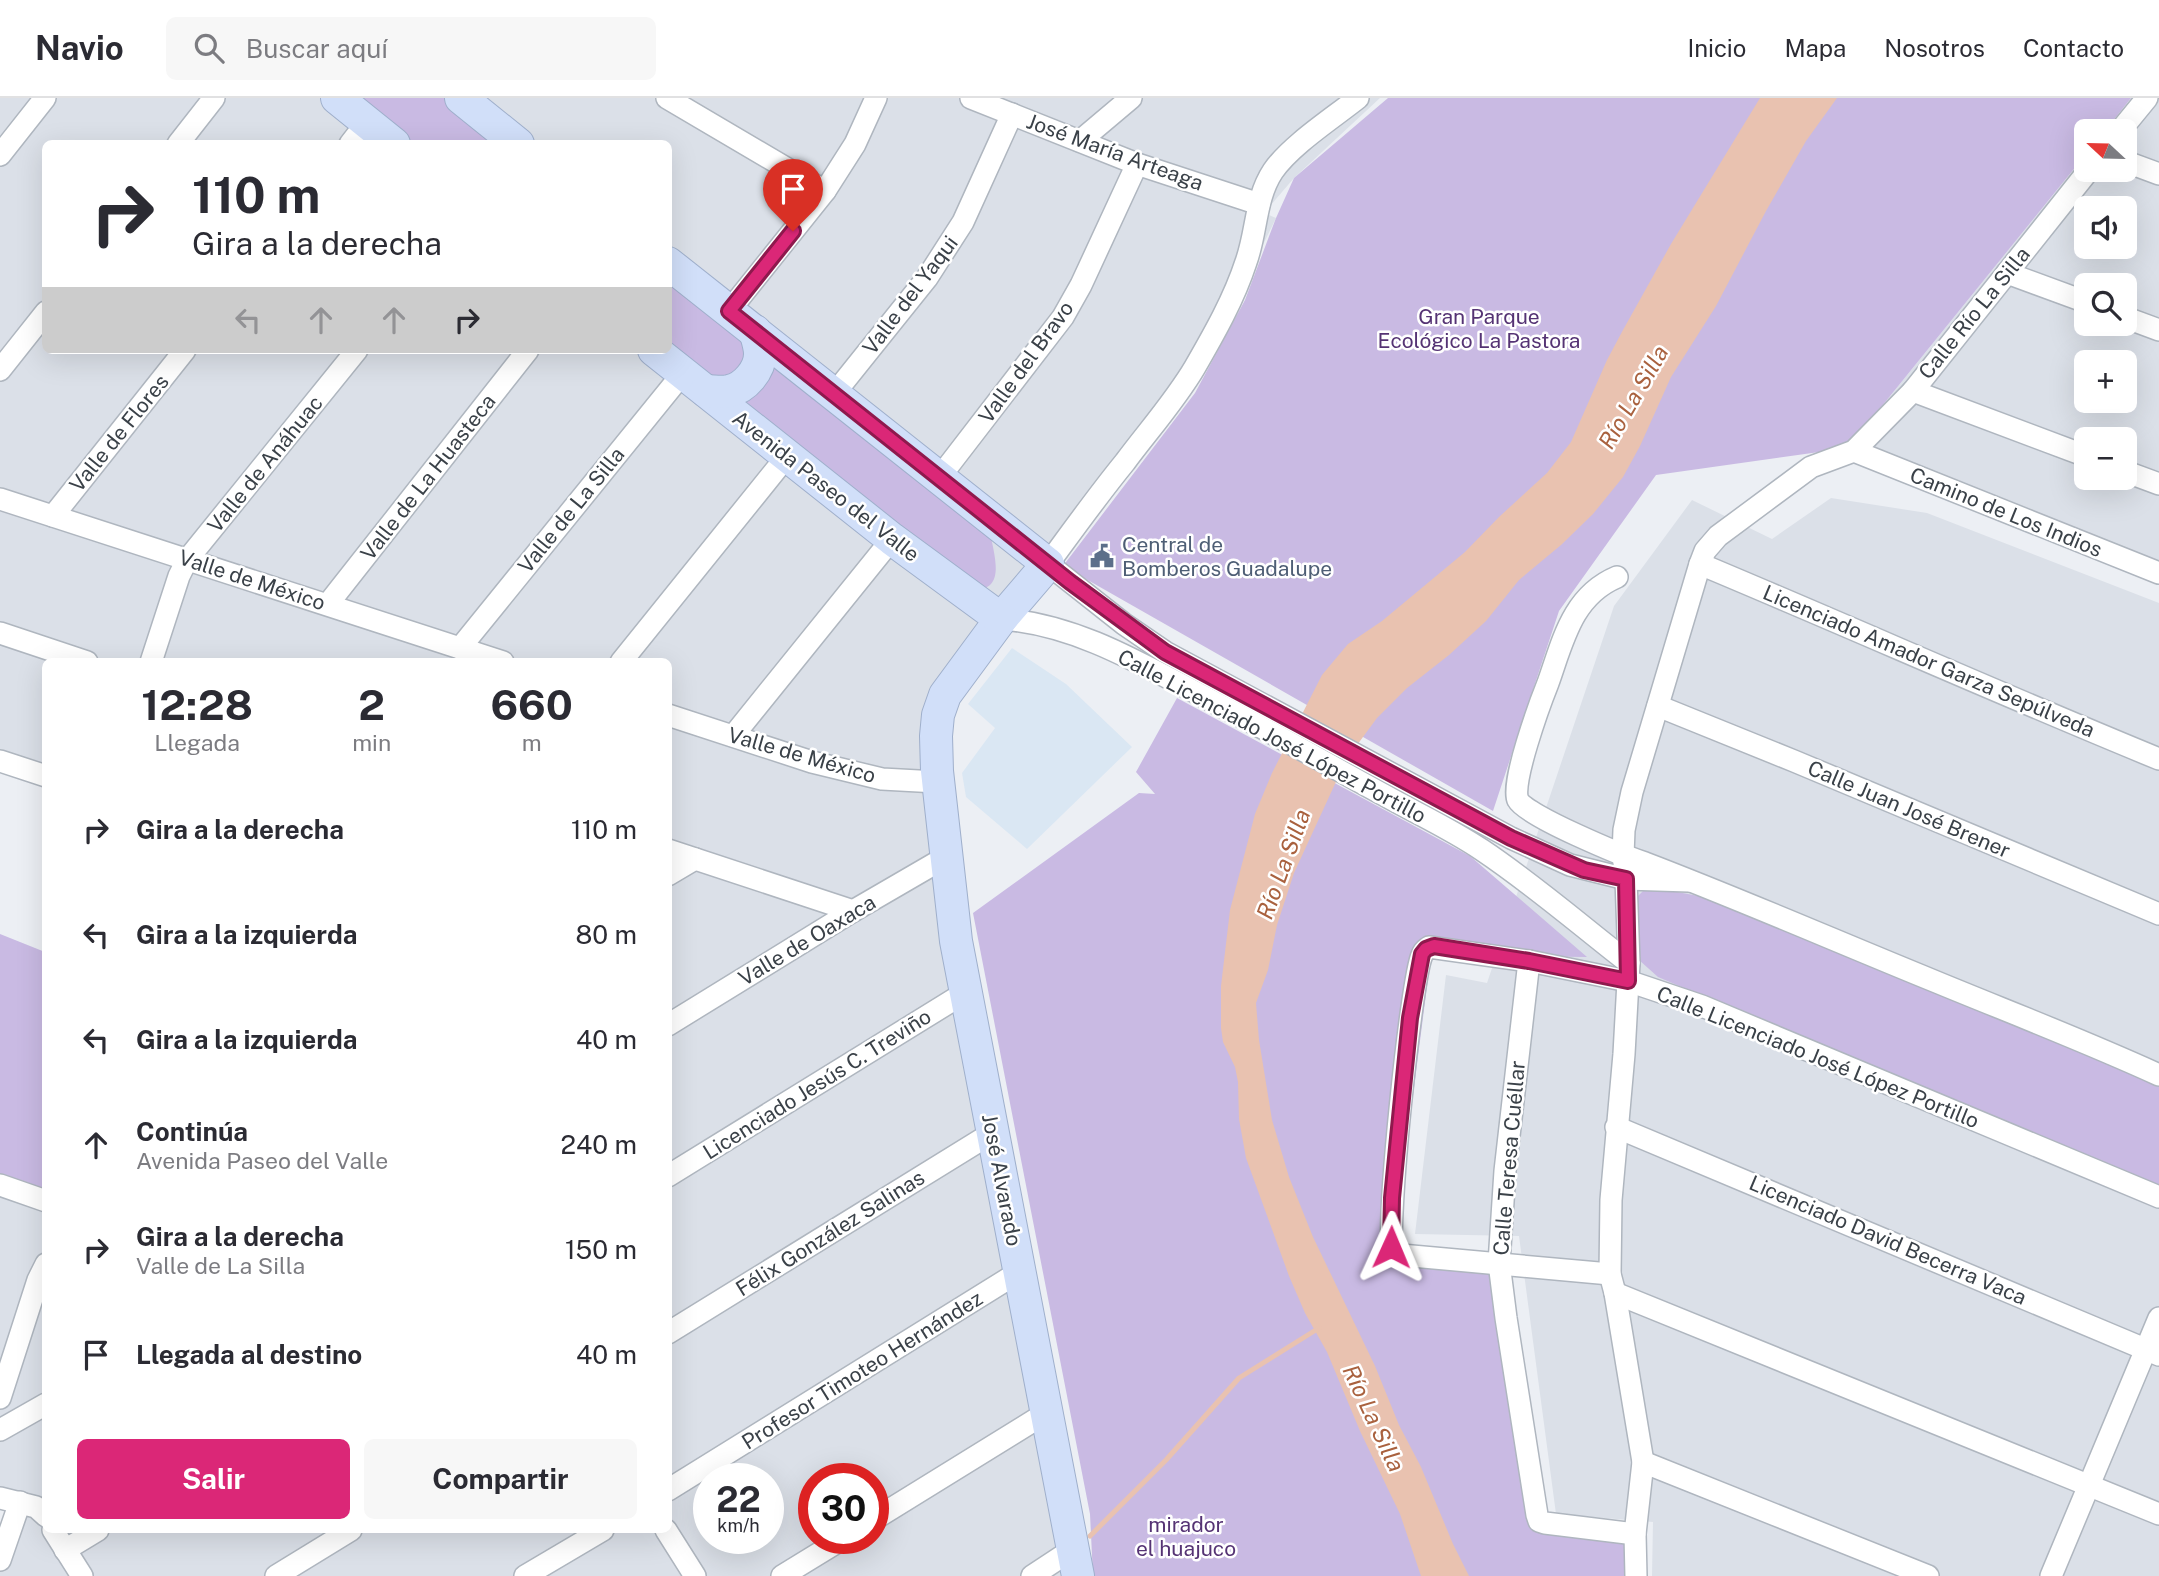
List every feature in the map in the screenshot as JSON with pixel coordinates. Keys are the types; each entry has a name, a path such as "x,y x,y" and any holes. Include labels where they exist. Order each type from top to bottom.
{"street":[{"path":"0,155 45,98"},
{"path":"181,140 214,98"},
{"path":"337,98 358,133 381,140"},
{"path":"461,98 513,140"},
{"path":"667,98 825,191"},
{"path":"729,311 825,191 855,144 876,98"},
{"name":"José María Arteaga","path":"971,98 1137,164 1259,204"},
{"path":"1080,141 1131,98"},
{"path":"674,271 755,331 1048,564 1193,370 1234,292 1247,260 1259,204 1267,181 1284,158 1358,98"},
{"path":"2130,119 2147,98"},
{"name":"Valle del Yaqui","path":"834,394 927,278 949,245 963,222 1012,114"},
{"name":"Valle del Bravo","path":"939,478 1063,317 1082,285 1137,164"},
{"path":"2137,166 2159,174"},
{"name":"Calle Río La Silla","path":"1854,451 1913,391 2079,182"},
{"path":"2007,272 2074,297"},
{"path":"0,370 42,317"},
{"path":"2137,322 2159,330"},
{"path":"694,382 728,391 737,389 751,377 759,361 760,352 755,331"},
{"name":"Valle de Flores","path":"53,516 182,354"},
{"name":"Valle de Anáhuac","path":"152,658 179,576 187,560 354,354"},
{"name":"Valle de La Huasteca","path":"328,604 525,354"},
{"name":"Avenida Paseo del Valle","path":"659,354 892,539 1000,619"},
{"name":"Valle de La Silla","path":"460,648 694,382"},
{"path":"1913,391 2074,451"},
{"path":"1636,1576 1635,1534 1643,1462 1612,1283 1611,1200 1624,1054 1628,972 1624,830 1632,792 1705,551 1717,536 1811,467 1854,451"},
{"name":"Camino de Los Indios","path":"1854,451 2159,573"},
{"path":"624,658 787,456"},
{"path":"2137,476 2159,484"},
{"name":"Valle de México","path":"0,499 491,658"},
{"path":"733,736 892,539"},
{"name":"José Alvarado","path":"1048,564 1000,619 950,686 941,704 936,736 937,782 956,941 965,992 1076,1562"},
{"name":"Calle Licenciado José López Portillo","path":"1048,564 1154,645 1242,705 1479,848 1528,882 1628,972 1702,1006 2159,1197"},
{"name":"Licenciado Amador Garza Sepúlveda","path":"1700,564 2159,759"},
{"path":"1617,577 1601,584 1573,616 1541,702 1516,790 1517,799 1527,809 1623,855"},
{"name":"Calle Licenciado José López Portillo","path":"1000,619 1037,623 1105,647 1242,705 1570,865 1626,879 1689,881"},
{"path":"0,634 75,658"},
{"name":"Calle Juan José Brener","path":"1658,706 2159,914"},
{"name":"Valle de México","path":"672,716 812,762 882,779 937,782"},
{"path":"0,761 42,775"},
{"path":"672,851 853,911"},
{"name":"Calle Licenciado José López Portillo","path":"1623,855 2159,1075"},
{"name":"Valle de Oaxaca","path":"672,1023 946,857"},
{"path":"672,873 695,859"},
{"name":"Calle Licenciado José López Portillo","path":"1499,1263 1401,1255 1393,1252 1390,1244 1410,1018 1419,964 1426,949 1434,946 1529,961 1628,972"},
{"name":"Calle Teresa Cuéllar","path":"1529,961 1505,1171 1499,1263 1525,1449 1539,1521 1635,1534"},
{"name":"Licenciado Jesús C. Treviño","path":"672,1174 965,992"},
{"name":"Licenciado David Becerra Vaca","path":"1616,1127 2153,1352"},
{"name":"Félix González Salinas","path":"672,1331 992,1133"},
{"path":"0,1185 42,1200"},
{"path":"1499,1263 1612,1283 2159,1514"},
{"path":"0,1398 42,1272"},
{"name":"Profesor Timoteo Hernández","path":"672,1488 1019,1272"},
{"path":"2051,1576 2089,1484 2153,1352 2159,1318"},
{"path":"0,1430 42,1406"},
{"path":"889,1510 1046,1413"},
{"path":"1643,1462 1928,1576"},
{"path":"0,1560 10,1500 36,1507 42,1512"},
{"path":"55,1533 82,1576"},
{"path":"65,1550 93,1533"},
{"path":"276,1576 346,1533"},
{"path":"525,1576 598,1533"},
{"path":"668,1533 695,1576"},
{"path":"782,1576 818,1554"},
{"path":"1032,1576 1076,1562"}],"shaded area":[{"path":"0,98 1380,98 1294,178 1264,213 1276,218 1217,340 951,687 943,783 1077,1576 0,1576 0,1560 20,1502 0,1497 0,1181 42,1198 42,1533 672,1533 672,658 42,658 42,775 0,761"},
{"path":"2131,98 2159,98 2159,571 1848,448 2074,169 2074,182 2137,182 2137,119 2114,119"},
{"path":"1831,498 1927,513 2159,603 2159,1576 1652,1576 1653,1522 1556,1514 1519,1236 1415,1234 1446,975 1487,983 1614,606 1692,500 1772,539"},
{"path":"1012,648 1066,684 1132,747 1027,849 966,797 962,773 995,728 968,704"}],"green space":[{"path":"353,98 445,98 498,140 406,140"},
{"name":"Gran Parque Ecológico La Pastora","path":"1388,98 2131,98 2114,119 2074,119 2074,169 1848,448 1656,475 1559,611 1493,811 1063,566 1195,393 1245,300 1294,178"},
{"path":"672,279 991,537 995,577 992,583 978,589 672,351"},
{"name":"mirador el huajuco","path":"1177,698 1470,856 1587,957 1431,955 1394,1244 1499,1263 1537,1509 1631,1531 1637,1576 1093,1576 1090,1514 973,913 1139,793 1155,794 1136,772"},
{"path":"1645,889 1709,898 2159,1083 2159,1189 1658,977 1639,960 1637,897"},
{"path":"0,934 42,951 42,1192 0,1176"}],"water":[{"name":"Río La Silla","path":"1760,98 1837,98 1806,141 1716,306 1671,377 1623,477 1593,514 1519,580 1486,621 1407,688 1377,718 1346,760 1294,873 1277,925 1268,970 1256,1003 1272,1120 1289,1177 1313,1237 1375,1366 1399,1425 1421,1467 1469,1576 1421,1576 1400,1514 1360,1431 1327,1352 1305,1313 1289,1276 1246,1158 1239,1119 1238,1082 1235,1067 1223,1042 1221,1028 1221,986 1230,910 1255,814 1272,773 1322,675 1348,644 1382,621 1465,552 1547,473 1571,442 1623,330 1671,244"}],"waterway":[{"path":"1090,1536 1166,1460 1239,1378 1319,1328"}],"place":[{"name":"Central de Bomberos Guadalupe","path":"1102,556"}],"route":[{"path":"793,231 729,311 1070,582 1165,652 1511,838 1584,870 1626,879 1628,981 1529,961 1434,946 1422,954 1410,1018 1392,1198 1391,1247"}]}
